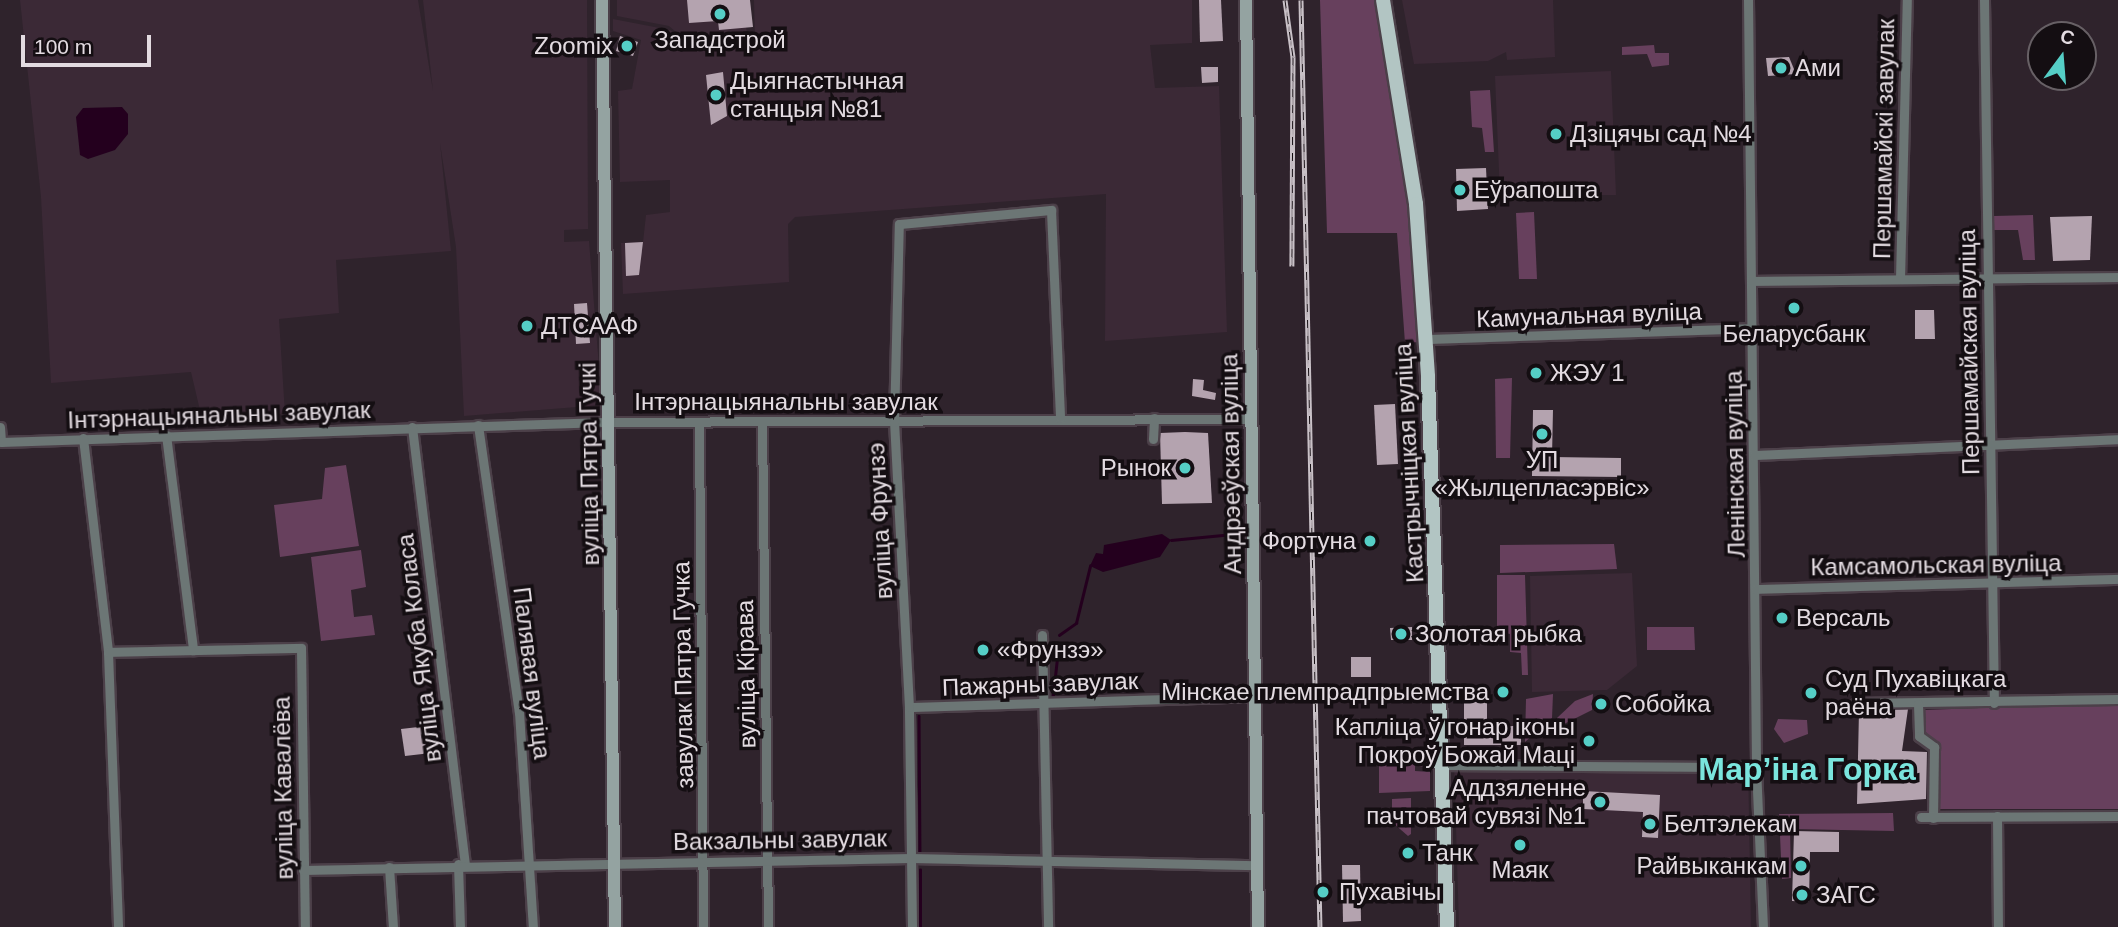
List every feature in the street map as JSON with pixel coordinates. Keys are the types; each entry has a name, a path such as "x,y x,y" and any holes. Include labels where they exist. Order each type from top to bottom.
{"main road":[{"name":"вуліца Пятра Гучкі","path":"601,0 610,422 615,927"},
{"name":"Андрэеўская вуліца","path":"1246,0 1258,927"},
{"name":"Кастрычніцкая вуліца","path":"1383,0 1416,204 1426,339 1444,765 1447,927"}],"street":[{"name":"Ленінская вуліца","path":"1748,0 1756,767 1763,927"},
{"name":"Першамайскі завулак","path":"1900,279 1906,0"},
{"name":"Першамайская вуліца","path":"1984,0 1988,445 1994,703"},
{"name":"вуліца Фрунзэ","path":"912,927 909,707 894,422 899,224 1051,210 1060,418"},
{"path":"1751,281 2118,277"},
{"name":"Камунальная вуліца","path":"1426,339 1753,328"},
{"path":"1153,439 1154,418"},
{"name":"Інтэрнацыянальны завулак","path":"0,427 1,442 610,422 1251,419"},
{"name":"вуліца Кірава","path":"762,421 768,927"},
{"name":"завулак Пятра Гучка","path":"699,422 704,927"},
{"name":"Палявая вуліца","path":"478,425 519,712 531,862 533,927"},
{"name":"вуліца Якуба Коласа","path":"412,427 461,864 460,927"},
{"path":"108,652 193,650 166,435"},
{"path":"83,438 108,652 118,927"},
{"path":"1754,455 2118,439"},
{"name":"Камсамольская вуліца","path":"1755,589 1992,585 2118,579"},
{"path":"1042,635 1048,927"},
{"name":"вуліца Кавалёва","path":"193,650 301,648 305,927"},
{"name":"Пажарны завулак","path":"909,707 1256,696"},
{"path":"1856,703 1994,703 2118,699"},
{"path":"1918,704 1919,736 1934,747 1933,817"},
{"path":"1444,765 1756,767"},
{"path":"1997,816 1998,927"},
{"path":"1921,817 2118,816"},
{"name":"Вакзальны завулак","path":"303,870 531,862 911,858 1257,865"},
{"path":"389,867 393,927"}],"shaded area":[{"path":"20,0 418,0 433,91 423,0 587,0 588,229 564,230 564,242 589,241 602,405 464,416 456,247 440,143 451,251 336,260 339,313 279,319 285,414 202,419 191,372 51,383 41,197"},
{"path":"617,0 744,0 747,36 685,40 669,26 617,16"},
{"path":"754,0 1192,0 1192,43 1150,45 1155,88 1219,86 1227,332 1105,341 1106,194 795,217 788,224 789,282 623,294 621,243 643,242 646,215 670,212 670,180 620,182 618,91 632,89 641,40 613,31 613,19 670,30 685,43 755,40"},
{"path":"1320,0 1375,0 1410,205 1419,342 1405,343 1397,233 1327,233"},
{"path":"1402,0 1553,0 1555,57 1507,60 1506,52 1488,61 1414,64"},
{"path":"1654,45 1655,53 1669,53 1669,65 1652,67 1647,54 1622,55 1622,47"},
{"name":"Дзіцячы сад №4","path":"1611,71 1616,195 1500,195 1495,76"},
{"path":"1490,90 1494,152 1485,152 1482,128 1472,127 1470,91"},
{"path":"122,107 128,114 128,134 115,150 88,159 80,155 76,117 83,108"},
{"path":"1534,212 1537,279 1519,279 1516,213"},
{"path":"2033,215 2035,260 2023,260 2018,230 1994,230 1994,216"},
{"path":"1512,378 1510,458 1496,458 1495,379"},
{"path":"346,465 359,546 280,557 274,505 322,499 325,468"},
{"path":"1162,534 1171,540 1160,557 1103,572 1090,566 1096,553 1103,554 1104,545"},
{"path":"1614,544 1617,569 1500,573 1500,545"},
{"path":"361,550 366,587 351,590 354,617 372,615 375,635 321,641 311,557"},
{"path":"1632,573 1637,666 1607,690 1532,692 1530,576"},
{"path":"1497,575 1525,575 1528,675 1522,675 1521,653 1510,652 1510,634 1497,631"},
{"path":"1647,627 1694,627 1695,650 1647,650"},
{"path":"1553,694 1552,718 1525,742 1526,699"},
{"path":"1593,694 1592,710 1558,727 1557,718 1575,701"},
{"path":"2118,703 2118,809 1937,809 1939,749 1921,726 1924,710"},
{"path":"1778,719 1807,720 1808,734 1784,743 1774,729"},
{"path":"1387,751 1429,752 1430,767 1415,766 1415,771 1430,772 1430,791 1379,793 1379,757"},
{"path":"1454,761 1748,762 1751,927 1459,927"},
{"path":"1411,798 1411,834 1408,836 1392,822 1392,799"},
{"path":"1893,813 1894,831 1790,829 1791,878 1782,879 1779,814"}],"building":[{"name":"Западстрой","path":"687,0 750,0 753,27 719,30 718,21 689,23"},
{"path":"1199,0 1221,0 1223,41 1200,42"},
{"name":"Zoomix","path":"620,36 638,42 633,56 616,51"},
{"name":"Ами","path":"1789,57 1796,74 1768,76 1766,58"},
{"path":"1201,67 1218,67 1218,82 1202,83"},
{"name":"Дыягнастычная станцыя №81","path":"723,72 727,116 711,125 706,75"},
{"path":"1486,168 1488,209 1457,211 1456,169"},
{"path":"2092,216 2090,260 2053,261 2050,217"},
{"path":"643,242 639,275 626,276 625,243"},
{"path":"587,303 590,343 576,344 574,304"},
{"path":"1915,310 1934,310 1935,339 1915,339"},
{"path":"1193,379 1204,380 1203,390 1216,393 1215,400 1192,396"},
{"path":"1395,404 1398,464 1377,465 1374,405"},
{"name":"УП «Жылцепласэрвіс»","path":"1533,410 1553,410 1552,457 1621,458 1621,477 1532,476"},
{"name":"Рынок","path":"1160,433 1208,433 1212,503 1162,504"},
{"name":"Золотая рыбка","path":"1412,627 1412,640 1391,640 1390,628"},
{"path":"1351,657 1371,657 1371,677 1351,677"},
{"path":"1464,696 1487,696 1487,729 1521,725 1521,745 1464,745"},
{"path":"1908,709 1902,751 1927,752 1926,799 1857,804 1859,710"},
{"path":"427,726 431,753 405,756 401,729"},
{"name":"Белтэлекам","path":"1583,791 1660,795 1658,838 1642,837 1643,812 1583,809"},
{"name":"Райвыканкам","path":"1794,831 1839,832 1839,852 1810,852 1809,902 1792,901"},
{"name":"Пухавічы","path":"1342,865 1360,865 1361,921 1343,922"}],"waterway":[{"path":"1171,540 1233,534"},
{"path":"1059,635 1076,623 1090,566"},
{"path":"1053,695 1058,649"},
{"path":"919,716 920,851"},
{"path":"920,870 920,927"}],"railway":[{"path":"1285,0 1293,57 1292,266"},
{"path":"1301,0 1320,927"}],"place":[{"name":"Западстрой","path":"720,14"},
{"name":"Zoomix","path":"627,46"},
{"name":"Ами","path":"1781,68"},
{"name":"Дыягнастычная станцыя №81","path":"716,95"},
{"name":"Дзіцячы сад №4","path":"1556,134"},
{"name":"Еўрапошта","path":"1460,190"},
{"name":"Беларусбанк","path":"1794,308"},
{"name":"ДТСААФ","path":"527,326"},
{"name":"ЖЭУ 1","path":"1536,373"},
{"name":"УП «Жылцепласэрвіс»","path":"1542,434"},
{"name":"Рынок","path":"1185,468"},
{"name":"Фортуна","path":"1370,541"},
{"name":"Версаль","path":"1782,618"},
{"name":"Золотая рыбка","path":"1401,634"},
{"name":"«Фрунзэ»","path":"983,650"},
{"name":"Мінскае племпрадпрыемства","path":"1503,692"},
{"name":"Суд Пухавіцкага раёна","path":"1811,693"},
{"name":"Собойка","path":"1601,704"},
{"name":"Капліца ў гонар іконы Покроў Божай Маці","path":"1589,741"},
{"name":"Аддзяленне пачтовай сувязі №1","path":"1600,802"},
{"name":"Белтэлекам","path":"1650,824"},
{"name":"Маяк","path":"1520,845"},
{"name":"Танк","path":"1408,853"},
{"name":"Райвыканкам","path":"1801,866"},
{"name":"Пухавічы","path":"1323,892"},
{"name":"ЗАГС","path":"1802,895"}],"district":[{"name":"Марʼіна Горка","path":"1807,769"}]}
